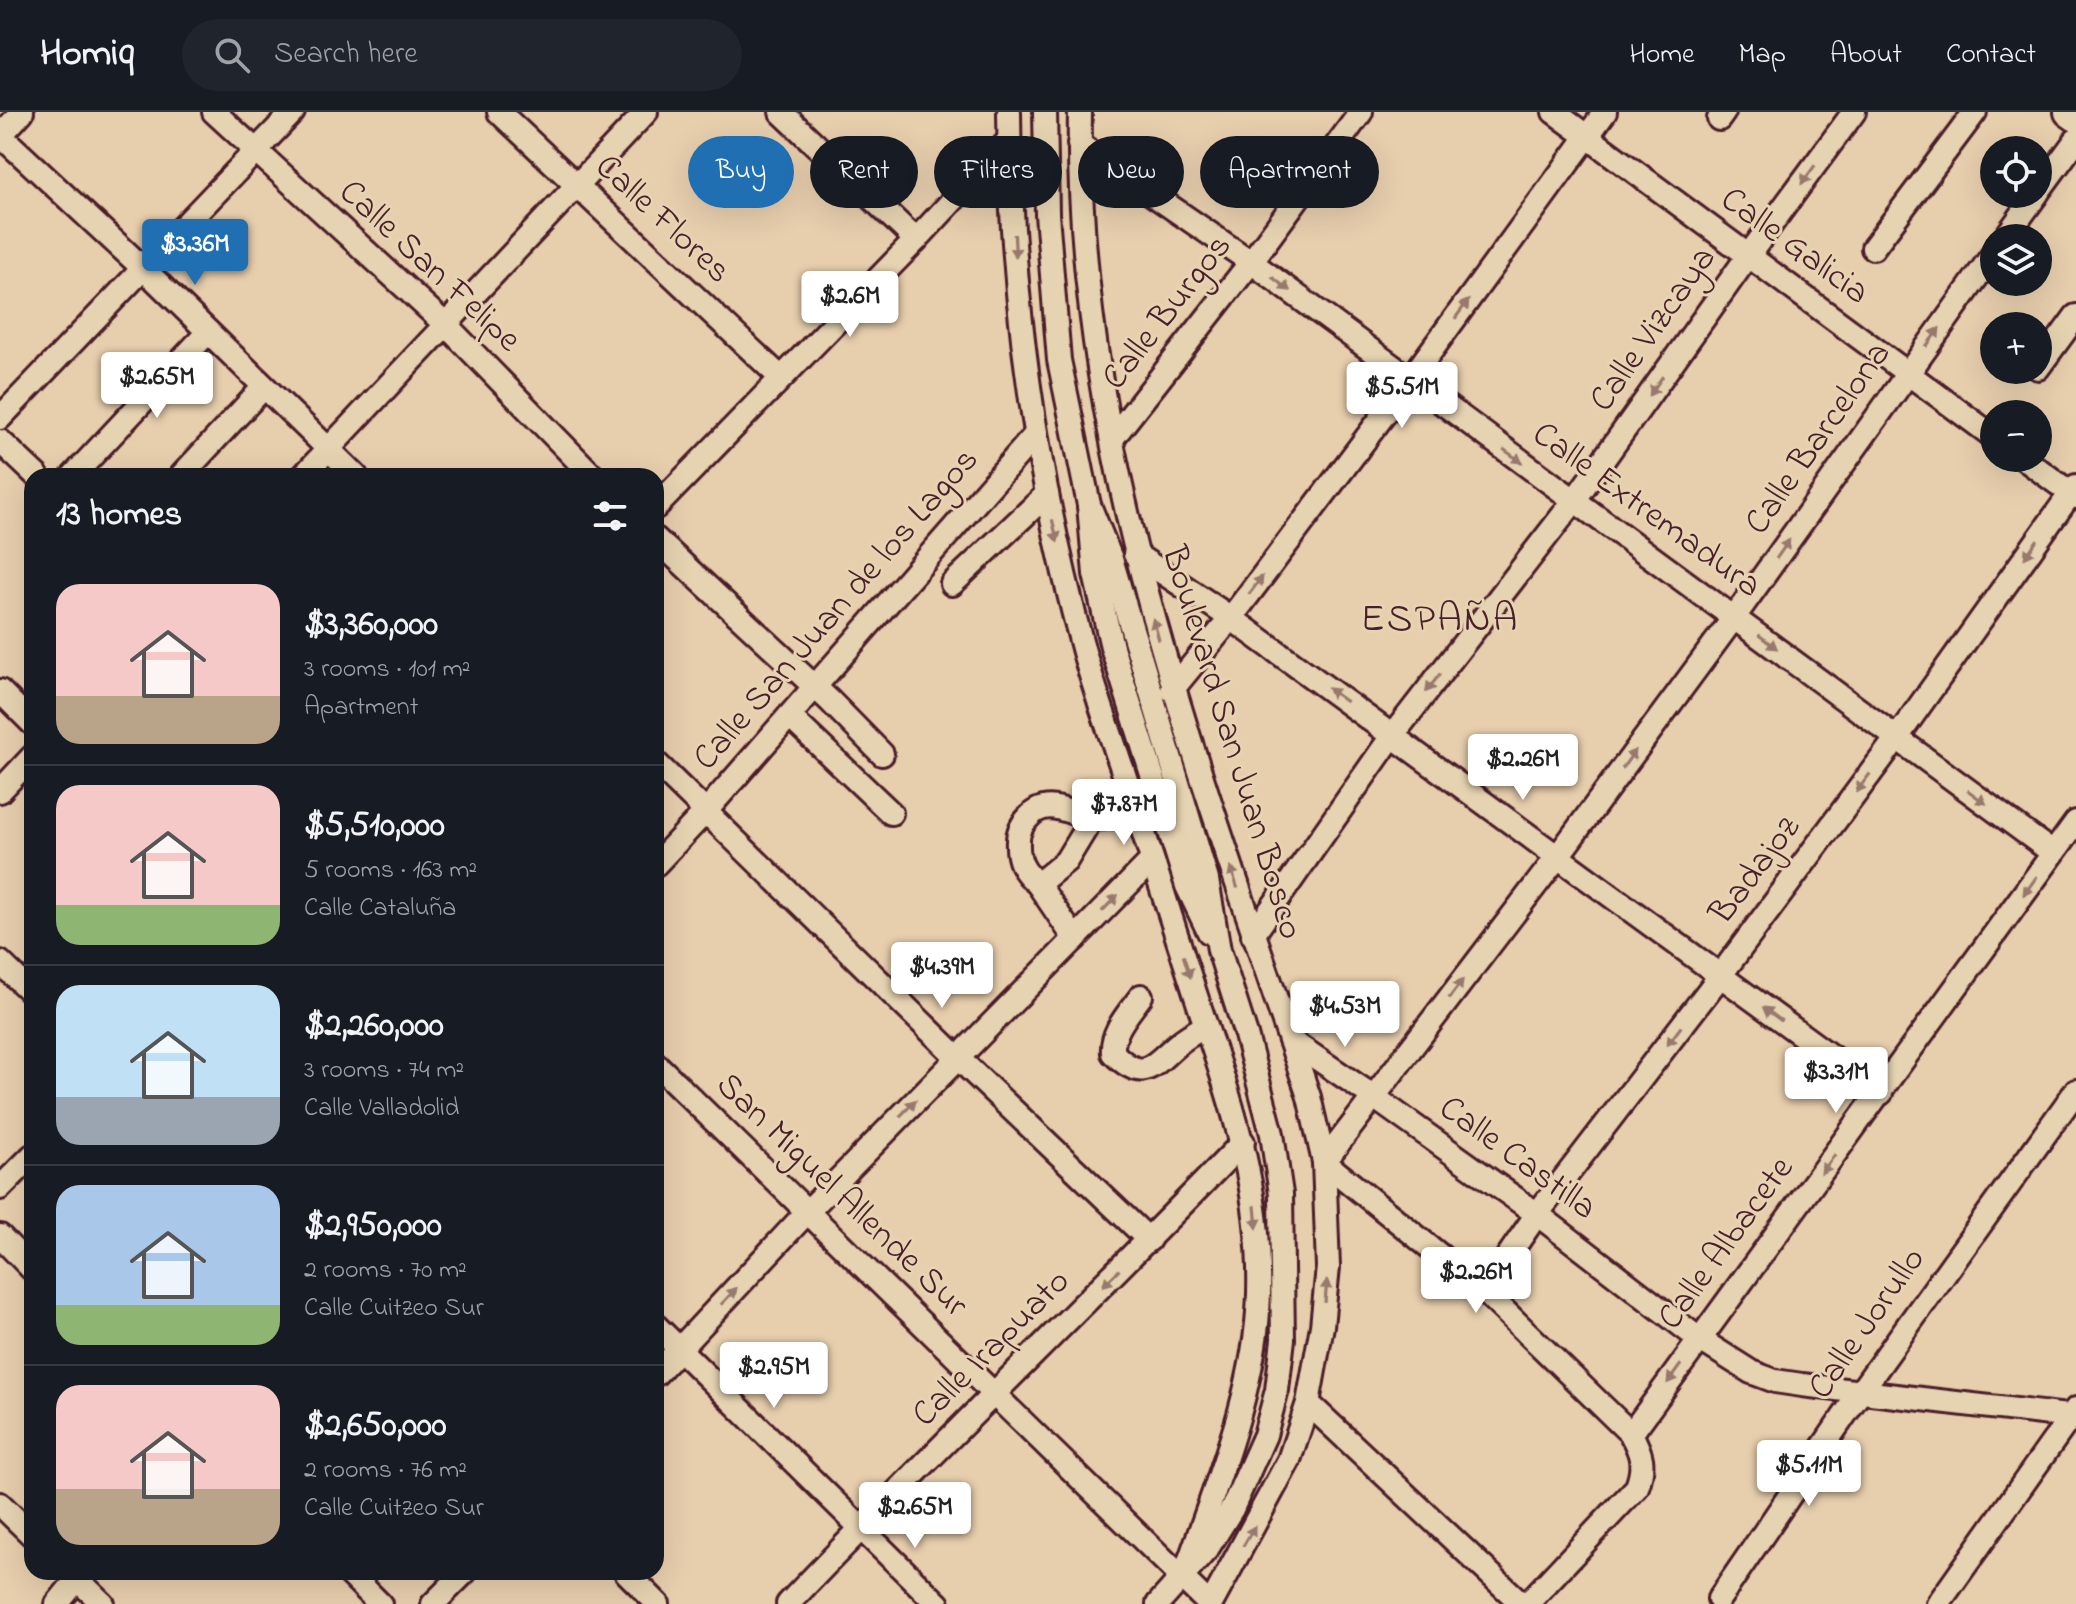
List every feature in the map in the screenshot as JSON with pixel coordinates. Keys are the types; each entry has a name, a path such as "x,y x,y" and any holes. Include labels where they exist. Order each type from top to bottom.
{"main road":[{"path":"2069,112 2076,117"}],"street":[{"path":"22,112 0,135 145,270 348,468"},
{"name":"Calle San Felipe","path":"214,112 446,325 585,468"},
{"path":"0,418 293,112"},
{"name":"Calle Flores","path":"499,112 780,377"},
{"path":"310,468 646,112"},
{"path":"781,112 916,240"},
{"path":"1009,112 1009,136"},
{"path":"1045,112 1047,214 1059,360 1089,505 1111,559 1207,880 1219,950 1246,1035 1272,1134 1281,1194 1283,1339 1277,1390 1259,1449 1232,1509 1207,1549 1158,1604"},
{"name":"Boulevard San Juan Bosco","path":"1079,136 1080,112"},
{"path":"1082,136 1098,112"},
{"name":"Calle Burgos","path":"1112,439 1251,262 1361,112"},
{"name":"Calle Galicia","path":"1554,112 1980,427"},
{"path":"1172,690 1231,618 1410,380 1605,112"},
{"name":"Calle Vizcaya","path":"1253,935 1392,736 1574,501 1854,112"},
{"path":"1873,248 1975,112"},
{"path":"2052,173 2076,140"},
{"path":"664,499 946,208"},
{"path":"1013,208 1017,275 1035,435 1084,653 1243,1142 1253,1186 1259,1294 1254,1350 1241,1413 1183,1579"},
{"name":"Boulevard San Juan Bosco","path":"1081,208 1089,310 1135,554 1172,690 1309,1097 1324,1162 1328,1267 1322,1326 1308,1403 1289,1460 1210,1604"},
{"name":"Calle Extremadura","path":"1175,208 1735,616 1896,739 2053,853"},
{"name":"Calle Barcelona","path":"1324,1162 1558,856 1735,616 1980,272"},
{"path":"2052,348 2076,316"},
{"path":"80,468 208,332"},
{"path":"188,468 263,388"},
{"name":"Calle San Juan de los Lagos","path":"664,856 1035,435"},
{"path":"0,441 29,468"},
{"path":"2044,472 2074,492"},
{"name":"Badajoz","path":"1484,1291 1537,1214 1720,976 1896,739 2074,492"},
{"path":"952,584 1047,494"},
{"path":"664,547 882,754"},
{"path":"1135,554 1231,618 1881,1093"},
{"path":"0,691 24,715"},
{"path":"789,716 891,813"},
{"path":"0,791 24,766"},
{"path":"664,771 1149,1240"},
{"path":"1075,939 1038,884 1028,876 1018,854 1017,835 1025,821 1039,809 1072,810 1092,818 1136,810"},
{"path":"1038,884 1066,861 1092,818"},
{"name":"Calle Albacete","path":"1631,1434 2076,822"},
{"path":"664,1366 808,1211 1152,860"},
{"path":"0,962 24,985"},
{"path":"1141,996 1122,1021 1112,1045 1113,1053 1130,1067 1139,1071 1149,1069 1180,1042 1206,1026"},
{"name":"Calle Castilla","path":"1290,1040 1537,1214 1699,1339 1751,1372 1775,1381 2074,1414"},
{"name":"San Miguel Allende Sur","path":"664,1072 1210,1604"},
{"name":"Calle Jorullo","path":"1719,1599 1861,1391 2076,1091"},
{"name":"Calle Irapuato","path":"788,1604 1243,1142"},
{"path":"1308,1403 1524,1604 1637,1487 1641,1476 1643,1458 1631,1434 1484,1291 1324,1162"},
{"path":"0,1188 24,1164"},
{"path":"0,1236 24,1259"},
{"path":"664,1334 938,1604"},
{"path":"1938,1604 2074,1414"},
{"path":"0,1504 24,1527"},
{"path":"57,1604 73,1580"},
{"path":"82,1580 103,1604"},
{"path":"356,1580 380,1604"},
{"path":"433,1604 457,1580"},
{"path":"634,1580 658,1604"}],"district":[{"name":"ESPAÑA","path":"1440,620"}]}
